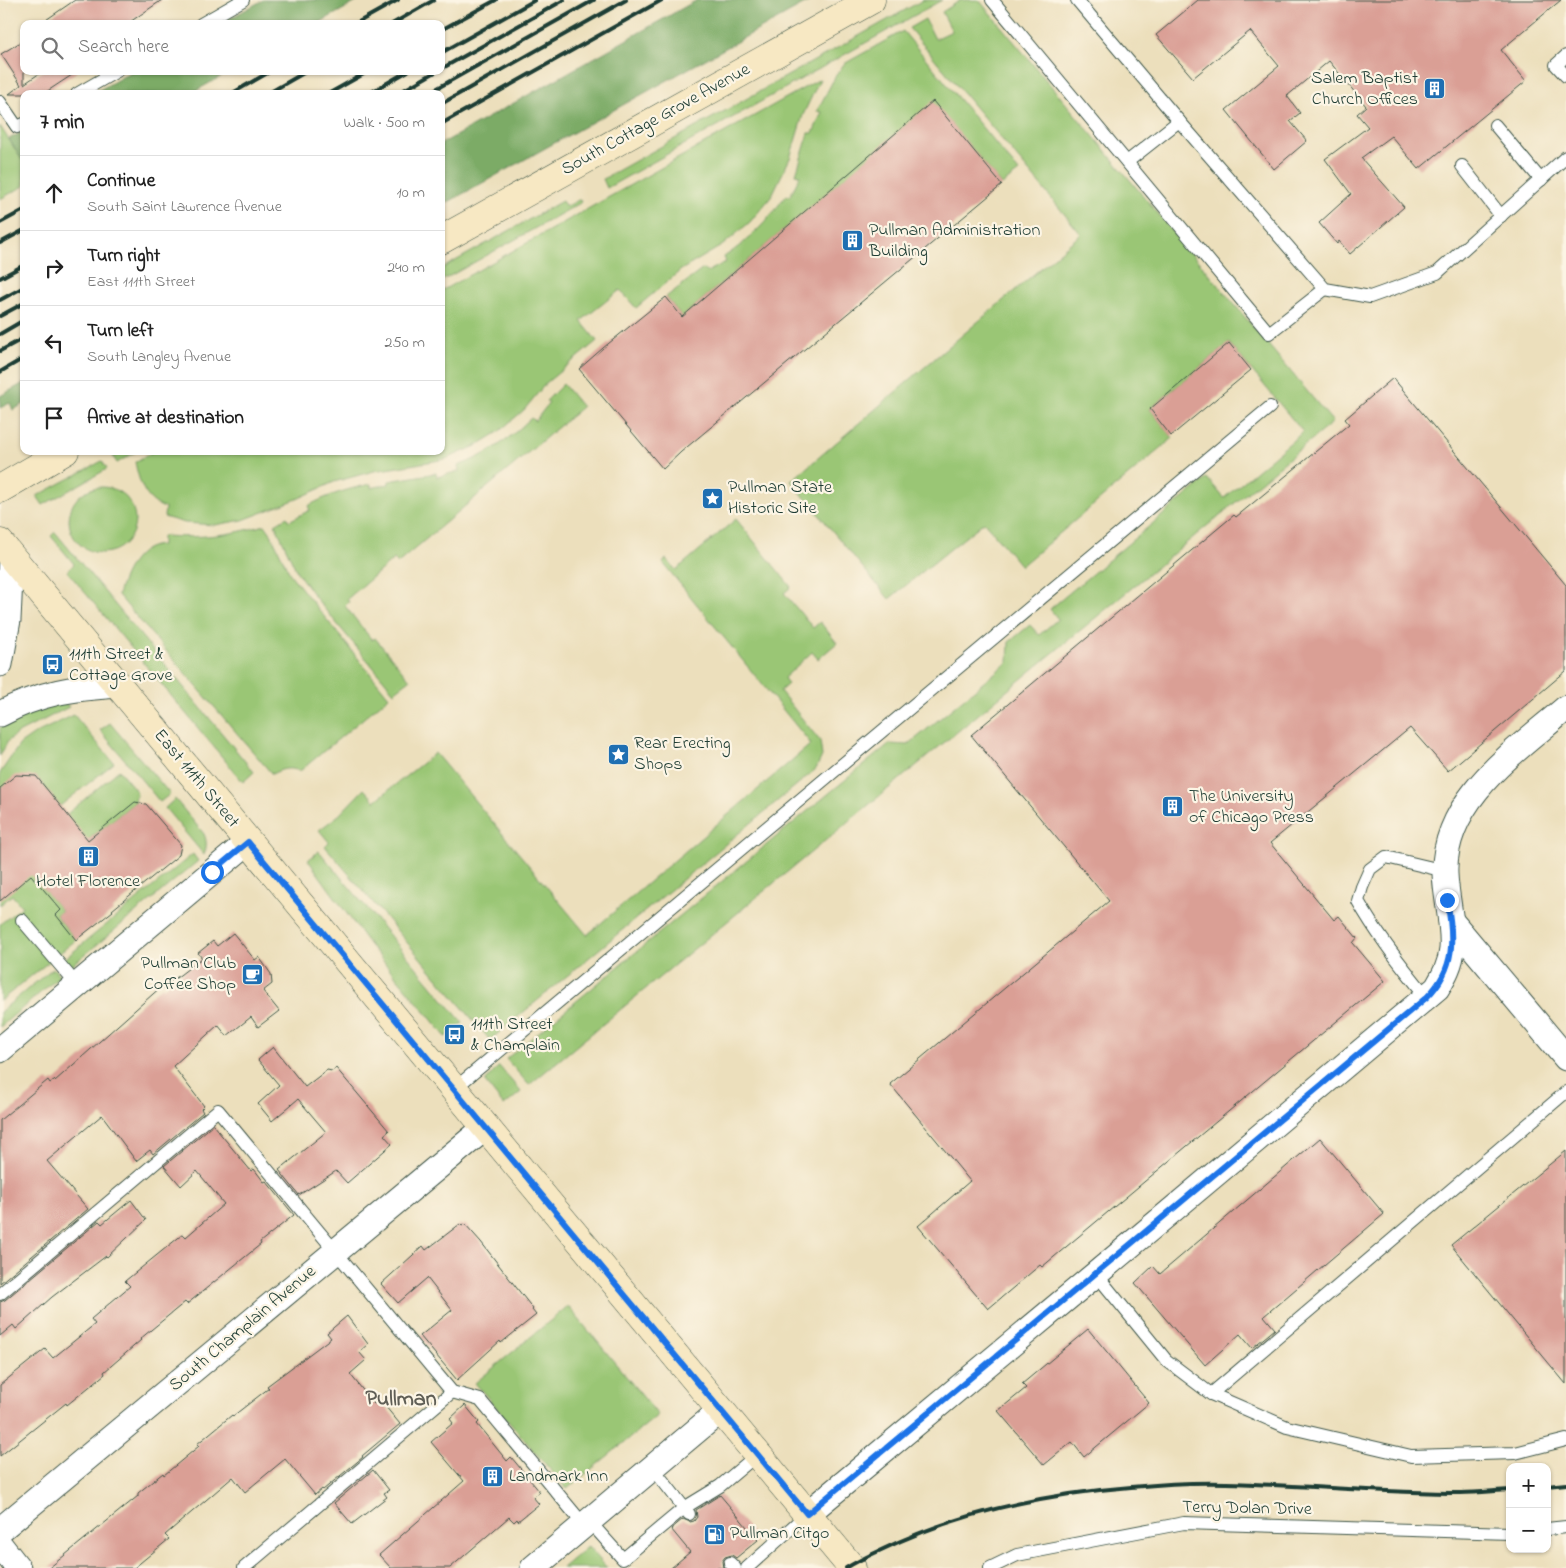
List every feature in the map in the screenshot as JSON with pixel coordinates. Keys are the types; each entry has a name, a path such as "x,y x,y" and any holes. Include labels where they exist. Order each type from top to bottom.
{"main road":[{"name":"South Cottage Grove Avenue","path":"445,238 871,0"},
{"path":"0,489 58,455"},
{"name":"East 111th Street","path":"6,550 852,1568"}],"street":[{"path":"0,664 8,620 6,550"},
{"path":"0,714 19,704 55,692 86,687 118,685"},
{"path":"807,1514 1436,988 1447,970 1452,949 1451,920 1447,900 1445,871 1448,844 1458,817 1475,792 1495,769 1566,708"},
{"path":"0,1050 248,842"},
{"path":"1451,920 1566,1058"},
{"name":"South Champlain Avenue","path":"0,1530 486,1127"},
{"path":"533,1568 721,1410"},
{"path":"0,1545 18,1568"}],"lane":[{"path":"208,20 243,0"},
{"path":"993,0 1269,333 1324,290"},
{"path":"1078,0 1324,290 1370,297 1437,273 1566,157"},
{"path":"1566,56 1556,65 1566,76"},
{"path":"84,90 110,75"},
{"path":"0,102 17,128 20,126"},
{"path":"1127,162 1179,121"},
{"path":"1495,125 1541,180"},
{"path":"1462,166 1501,216"},
{"path":"454,1089 1270,408"},
{"path":"1427,997 1367,917 1358,901 1370,868 1386,857 1445,871"},
{"path":"22,920 77,985"},
{"path":"1211,1394 1566,1092"},
{"path":"0,1294 218,1110 452,1392 480,1400 587,1523 623,1559 720,1486 758,1454"},
{"path":"1096,1274 1166,1360 1211,1394 1287,1428 1411,1456 1515,1453 1566,1440"},
{"path":"244,1568 452,1392"},
{"path":"652,1467 687,1511"},
{"path":"747,1568 807,1514"},
{"name":"Terry Dolan Drive","path":"990,1568 1018,1555 1184,1523 1506,1533"},
{"path":"1551,1529 1566,1527"}],"green space":[{"path":"263,0 360,0 324,20 227,20"},
{"path":"697,0 812,0 445,204 445,142"},
{"path":"923,0 942,0 607,188 603,179"},
{"path":"961,0 979,0 1333,422 529,1085 506,1059 889,744 908,745 1008,662 1009,642 1030,625 1039,635 1058,619 1050,609 1207,478 1224,498 1303,432 1229,343 1150,409 1173,438 1021,566 984,522 889,599 791,481 1081,234 909,28 925,19 935,39 952,31 942,12"},
{"path":"903,31 1019,172 1002,185 933,102 682,317 666,297 703,269 707,272 726,262 724,257 758,229 786,195 790,196 800,176 796,174 809,133 813,133 822,112 817,111 844,64"},
{"path":"126,75 224,75 197,90 99,90"},
{"path":"820,79 803,115 790,158 771,197 750,222 723,245 681,270 636,308 620,290 581,321 597,341 546,383 524,410 497,433 476,446 446,459 374,471 334,482 243,520 215,525 185,523 164,517 165,508 152,501 147,495 138,476 135,462 147,455 445,455 445,289"},
{"path":"0,126 20,157 20,188 0,199"},
{"path":"20,133 20,157 9,139"},
{"path":"580,199 582,202 445,279 445,267 562,201 566,207"},
{"path":"563,384 582,407 398,563 394,559 347,599 349,602 345,606 372,640 375,638 410,680 394,692 318,601 297,572 275,524 287,517 289,521 310,510 308,506 315,502 347,490 371,484 371,488 389,484 389,481 436,473 437,477 459,471 458,466 479,457 497,446 531,418 535,421 549,403 546,401"},
{"path":"20,385 20,406 13,410 10,403 0,408 0,396"},
{"path":"112,455 130,455 117,463"},
{"path":"102,461 107,469 43,505 37,496"},
{"path":"95,487 109,487 121,492 130,501 135,513 133,533 126,544 109,553 95,553 83,548 74,539 69,527 69,513 74,501 83,492"},
{"path":"736,519 791,587 784,593 813,628 820,622 837,643 818,659 812,652 784,678 788,684 780,691 820,741 822,756 816,769 490,1040 325,846 329,842 319,830 339,815 364,789 375,801 435,753 587,935 811,744 663,563 666,559 676,570"},
{"path":"265,525 290,574 389,697 300,771 285,769 272,774 118,595 132,562 145,550 162,545 162,536 190,537 214,535 238,532"},
{"path":"55,532 254,772 243,782 67,571 74,564 51,536"},
{"path":"63,700 69,707 18,733 8,741 0,756 0,728 2,725 17,715"},
{"path":"74,715 114,763 60,806 36,776 0,788 0,773 20,744 36,733"},
{"path":"110,723 170,794 160,802 100,730"},
{"path":"119,770 137,792 135,802 72,853 67,814"},
{"path":"175,799 204,834 206,849 204,855 165,808"},
{"path":"319,851 463,1023 446,1037 369,944 308,860"},
{"path":"193,854 198,861 70,967 63,960"},
{"path":"40,860 42,887 61,910 56,915 76,940 0,1001 0,924 22,907 12,895 0,905 0,901"},
{"path":"53,968 60,976 0,1027 0,1012"},
{"path":"499,1066 521,1092 504,1106 485,1082"},
{"path":"568,1306 658,1415 567,1489 475,1383"},
{"path":"588,1546 607,1568 562,1568"}],"building":[{"path":"75,0 162,0 133,20 46,20"},
{"name":"Salem Baptist Church Offices","path":"1198,0 1561,0 1501,50 1526,81 1419,169 1391,136 1361,158 1404,207 1350,254 1339,241 1337,244 1319,223 1351,194 1325,159 1368,127 1357,114 1366,106 1329,61 1287,96 1300,113 1290,121 1307,141 1274,169 1226,110 1279,66 1250,31 1193,78 1156,35"},
{"path":"20,42 20,75 24,75 24,84 37,75 72,75 49,90 20,90 20,94 9,94 21,85 1,54"},
{"name":"Pullman Administration Building","path":"933,101 1002,185 663,469 579,369 666,297 682,317"},
{"path":"1229,343 1251,370 1171,436 1150,409"},
{"name":"The University of Chicago Press","path":"1393,378 1566,585 1566,671 1448,771 1410,728 1270,843 1334,920 1339,916 1357,938 1353,943 1385,981 1042,1267 1040,1265 988,1309 918,1226 970,1181 890,1084 1109,901 971,735 1234,515 1236,517 1349,424 1345,419"},
{"name":"Hotel Florence","path":"16,775 36,776 88,840 135,802 146,804 181,845 179,855 76,940 56,915 61,910 31,875 0,901 0,788"},
{"path":"233,933 255,960 259,957 271,974 272,984 263,991 279,1011 258,1027 251,1017 227,1036 218,1025 173,1066 204,1106 201,1109 203,1112 153,1154 150,1150 136,1161 102,1115 47,1161 88,1209 0,1283 0,1120 48,1080 50,1083 55,1081 162,986 163,988 202,958 198,953 213,941 217,946"},
{"path":"273,1047 305,1087 327,1070 332,1071 336,1068 389,1131 384,1135 392,1144 347,1183 336,1171 299,1195 279,1170 326,1132 298,1099 272,1121 258,1104 279,1085 258,1060"},
{"path":"213,1125 251,1171 254,1169 264,1182 266,1181 294,1215 187,1304 185,1302 140,1339 104,1372 105,1374 0,1456 0,1385 45,1349 53,1358 95,1324 91,1319 130,1286 125,1281 183,1234 186,1237 224,1204 197,1171 181,1186 164,1166"},
{"path":"1320,1138 1384,1214 1264,1316 1275,1329 1252,1348 1240,1334 1205,1365 1135,1283 1153,1266 1160,1274"},
{"path":"1566,1151 1566,1384 1451,1245"},
{"path":"131,1200 146,1220 107,1257 52,1297 16,1329 13,1325 0,1336 0,1302 5,1300 99,1221 102,1224"},
{"path":"460,1224 462,1226 465,1224 481,1242 536,1315 501,1343 500,1341 457,1380 420,1336 452,1310 427,1278 398,1303 381,1284 423,1246 426,1250"},
{"path":"347,1316 368,1344 359,1352 366,1360 350,1374 374,1404 380,1400 400,1424 363,1457 315,1495 285,1459 245,1492 233,1477 165,1535 169,1539 134,1568 49,1568 138,1496 138,1493 163,1473 164,1475 199,1446 197,1444 232,1415 269,1388 267,1386 331,1338 327,1333"},
{"path":"1088,1329 1149,1403 1084,1457 1072,1442 1044,1465 998,1411 1026,1388 1022,1384"},
{"path":"465,1405 479,1422 477,1424 507,1461 511,1457 540,1492 533,1497 539,1504 518,1521 517,1519 514,1522 509,1517 450,1568 391,1568 379,1555 464,1481 431,1442 453,1423 450,1419"},
{"path":"373,1470 389,1490 384,1493 387,1497 352,1524 334,1503"},
{"name":"Pullman Citgo","path":"720,1495 758,1540 736,1558 732,1555 725,1557 722,1561 723,1568 671,1568 690,1552 671,1529 683,1519 690,1522 694,1521 697,1517 696,1510"}],"railway":[{"path":"362,20 398,0"},
{"path":"399,20 434,0"},
{"path":"445,28 496,0"},
{"path":"445,51 535,0"},
{"path":"445,67 564,0"},
{"path":"434,90 594,0"},
{"path":"445,102 626,0"},
{"path":"445,122 662,0"},
{"path":"238,90 264,75"},
{"path":"274,90 300,75"},
{"path":"335,90 362,75"},
{"path":"375,90 401,75"},
{"path":"404,90 430,75"},
{"path":"0,223 20,212"},
{"path":"0,243 20,232"},
{"path":"0,278 20,267"},
{"path":"0,300 20,289"},
{"path":"0,316 20,305"},
{"path":"0,334 20,322"},
{"path":"0,351 20,340"},
{"path":"0,372 20,360"},
{"path":"846,1568 909,1537 971,1515 1034,1500 1098,1490 1166,1484 1214,1483 1431,1493 1506,1490"},
{"path":"1551,1486 1566,1484"}],"place":[{"name":"Salem Baptist Church Offices","path":"1434,89"},
{"name":"Pullman Administration Building","path":"853,241"},
{"name":"Pullman State Historic Site","path":"712,498"},
{"name":"111th Street & Cottage Grove","path":"53,665"},
{"name":"Rear Erecting Shops","path":"618,754"},
{"name":"The University of Chicago Press","path":"1173,807"},
{"name":"Hotel Florence","path":"88,857"},
{"name":"Pullman Club Coffee Shop","path":"252,974"},
{"name":"111th Street & Champlain","path":"455,1035"},
{"name":"Landmark Inn","path":"493,1477"},
{"name":"Pullman Citgo","path":"714,1534"}],"district":[{"name":"Pullman","path":"401,1400"}],"route":[{"path":"212,872 248,842 807,1514 1427,997 1436,988 1447,970 1452,949 1451,920 1447,900"}]}
